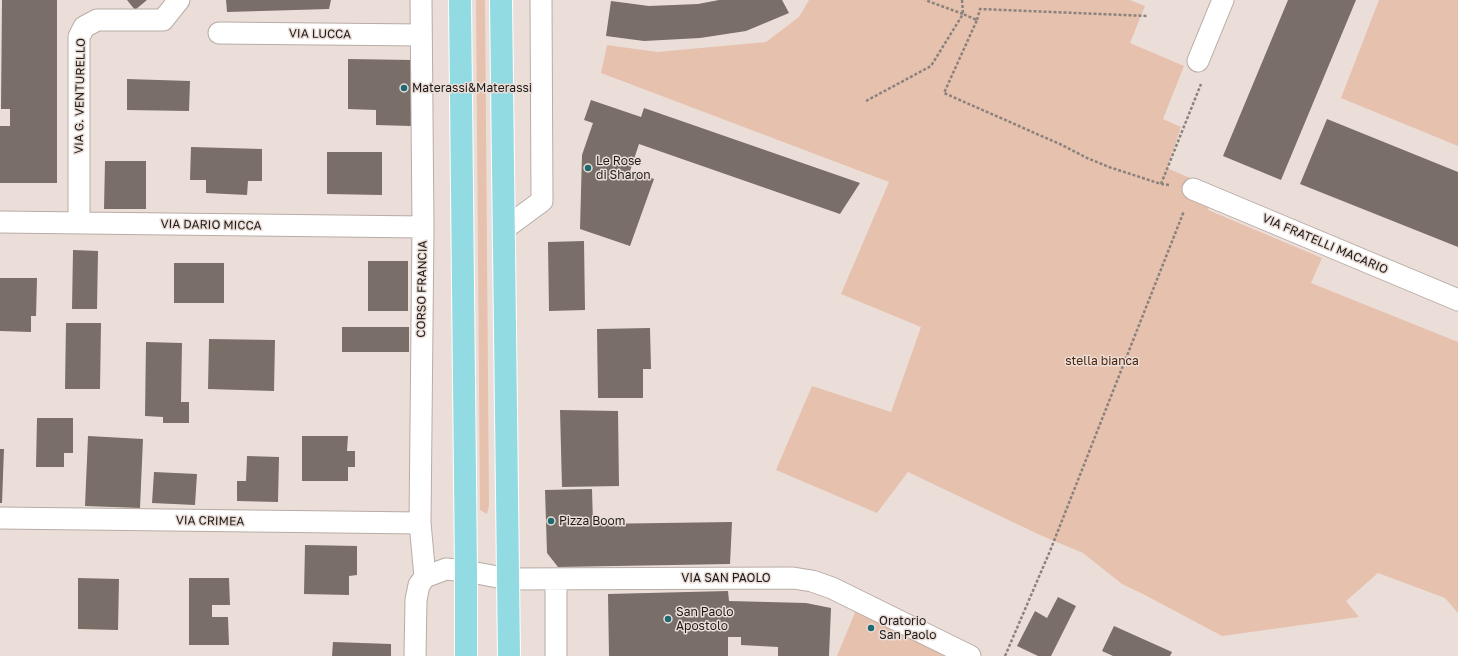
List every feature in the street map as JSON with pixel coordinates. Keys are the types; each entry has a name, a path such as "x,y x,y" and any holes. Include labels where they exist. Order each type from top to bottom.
{"main road":[{"path":"460,0 466,656"},
{"path":"501,0 509,656"}],"street":[{"name":"VIA G. VENTURELLO","path":"79,223 79,37 84,27 97,20 163,20 179,0"},
{"name":"CORSO FRANCIA","path":"415,656 416,600 419,585 425,577 420,524 423,227 421,0"},
{"path":"504,229 542,201 541,0"},
{"path":"1198,62 1222,0"},
{"name":"VIA LUCCA","path":"219,33 421,35"},
{"name":"VIA FRATELLI MACARIO","path":"1193,189 1458,300"},
{"name":"VIA DARIO MICCA","path":"0,222 423,227"},
{"name":"VIA CRIMEA","path":"0,518 420,524"},
{"path":"425,577 446,569 466,571"},
{"name":"VIA SAN PAOLO","path":"466,571 508,579 793,578 812,581 832,588 970,656"},
{"path":"556,579 556,656"}],"path":[{"path":"925,0 977,20"},
{"path":"866,101 931,66 963,14 962,0"},
{"path":"1005,656 1050,551 1193,189 1161,184 1087,158 1062,145 944,93 977,20 980,10 1148,16"},
{"path":"1161,184 1209,66 1198,62"}],"green space":[{"path":"476,0 485,0 489,506 487,514 480,510"},
{"name":"stella bianca","path":"809,0 1130,0 1145,6 1130,43 1184,66 1163,119 1181,127 1167,168 1215,189 1208,210 1322,258 1311,283 1458,342 1458,613 1445,598 1378,573 1346,601 1359,617 1222,636 1122,584 1083,553 1040,535 908,472 877,513 776,470 812,386 891,412 921,327 841,294 889,182 601,73 607,45 657,52 766,42 799,17"},
{"path":"1379,0 1458,0 1458,146 1341,98"},
{"name":"Oratorio San Paolo","path":"856,610 953,656 837,656"}],"building":[{"path":"2,0 57,0 57,183 0,183 0,126 10,126 10,109 1,109"},
{"path":"127,0 147,0 135,10"},
{"path":"226,0 331,0 329,9 227,12"},
{"path":"719,0 782,0 789,13 746,31 700,38 644,41 606,36 611,1 649,6 698,4"},
{"path":"1288,0 1356,0 1281,180 1223,156"},
{"path":"348,59 412,60 411,126 376,125 376,110 348,109"},
{"path":"127,79 190,81 189,111 127,110"},
{"path":"591,100 641,117 644,108 860,183 840,214 639,144 630,171 654,179 630,246 580,229 582,155 593,123 584,120"},
{"path":"1327,119 1458,172 1458,247 1300,184"},
{"path":"191,147 262,149 262,181 248,181 247,195 206,193 206,180 190,180"},
{"path":"327,152 382,152 382,195 327,194"},
{"path":"105,161 146,161 146,209 104,209"},
{"path":"584,241 585,310 549,311 548,242"},
{"path":"73,250 98,251 97,309 72,309"},
{"path":"368,261 408,261 408,311 368,311"},
{"path":"174,263 224,263 224,303 174,303"},
{"path":"0,278 37,278 36,316 31,316 31,332 0,331"},
{"path":"66,323 101,323 100,389 65,389"},
{"path":"342,327 409,327 409,352 342,352"},
{"path":"650,328 651,369 643,369 643,398 598,398 597,329"},
{"path":"209,339 275,340 274,391 208,389"},
{"path":"146,342 182,343 181,402 189,402 189,423 163,423 163,417 145,416"},
{"path":"560,410 618,411 619,486 562,487"},
{"path":"37,418 73,418 73,453 64,453 64,467 36,467"},
{"path":"88,436 143,439 140,508 85,506"},
{"path":"302,436 348,436 347,451 355,451 355,467 348,467 348,481 302,481"},
{"path":"0,449 4,449 2,503 0,503"},
{"path":"247,456 279,457 278,502 237,501 237,481 246,481"},
{"path":"154,472 197,474 195,505 152,503"},
{"path":"592,489 593,524 732,522 730,564 558,567 547,553 545,490"},
{"path":"305,545 357,546 357,575 349,576 349,595 304,594"},
{"path":"78,578 119,579 118,630 78,629"},
{"path":"189,578 229,578 230,605 212,605 212,617 228,617 229,645 189,645"},
{"name":"San Paolo Apostolo","path":"728,591 729,601 806,603 831,608 829,656 778,656 778,647 741,645 741,637 728,637 728,656 609,656 608,594"},
{"path":"1058,597 1076,606 1051,656 1038,656 1017,646 1035,611 1047,618"},
{"path":"1114,626 1172,652 1170,656 1113,656 1102,651"},
{"path":"333,642 391,644 391,656 332,656"}],"place":[{"name":"Materassi&Materassi","path":"404,88"},
{"name":"Le Rose di Sharon","path":"588,168"},
{"name":"Pizza Boom","path":"551,521"},
{"name":"San Paolo Apostolo","path":"668,619"},
{"name":"Oratorio San Paolo","path":"871,628"}]}
